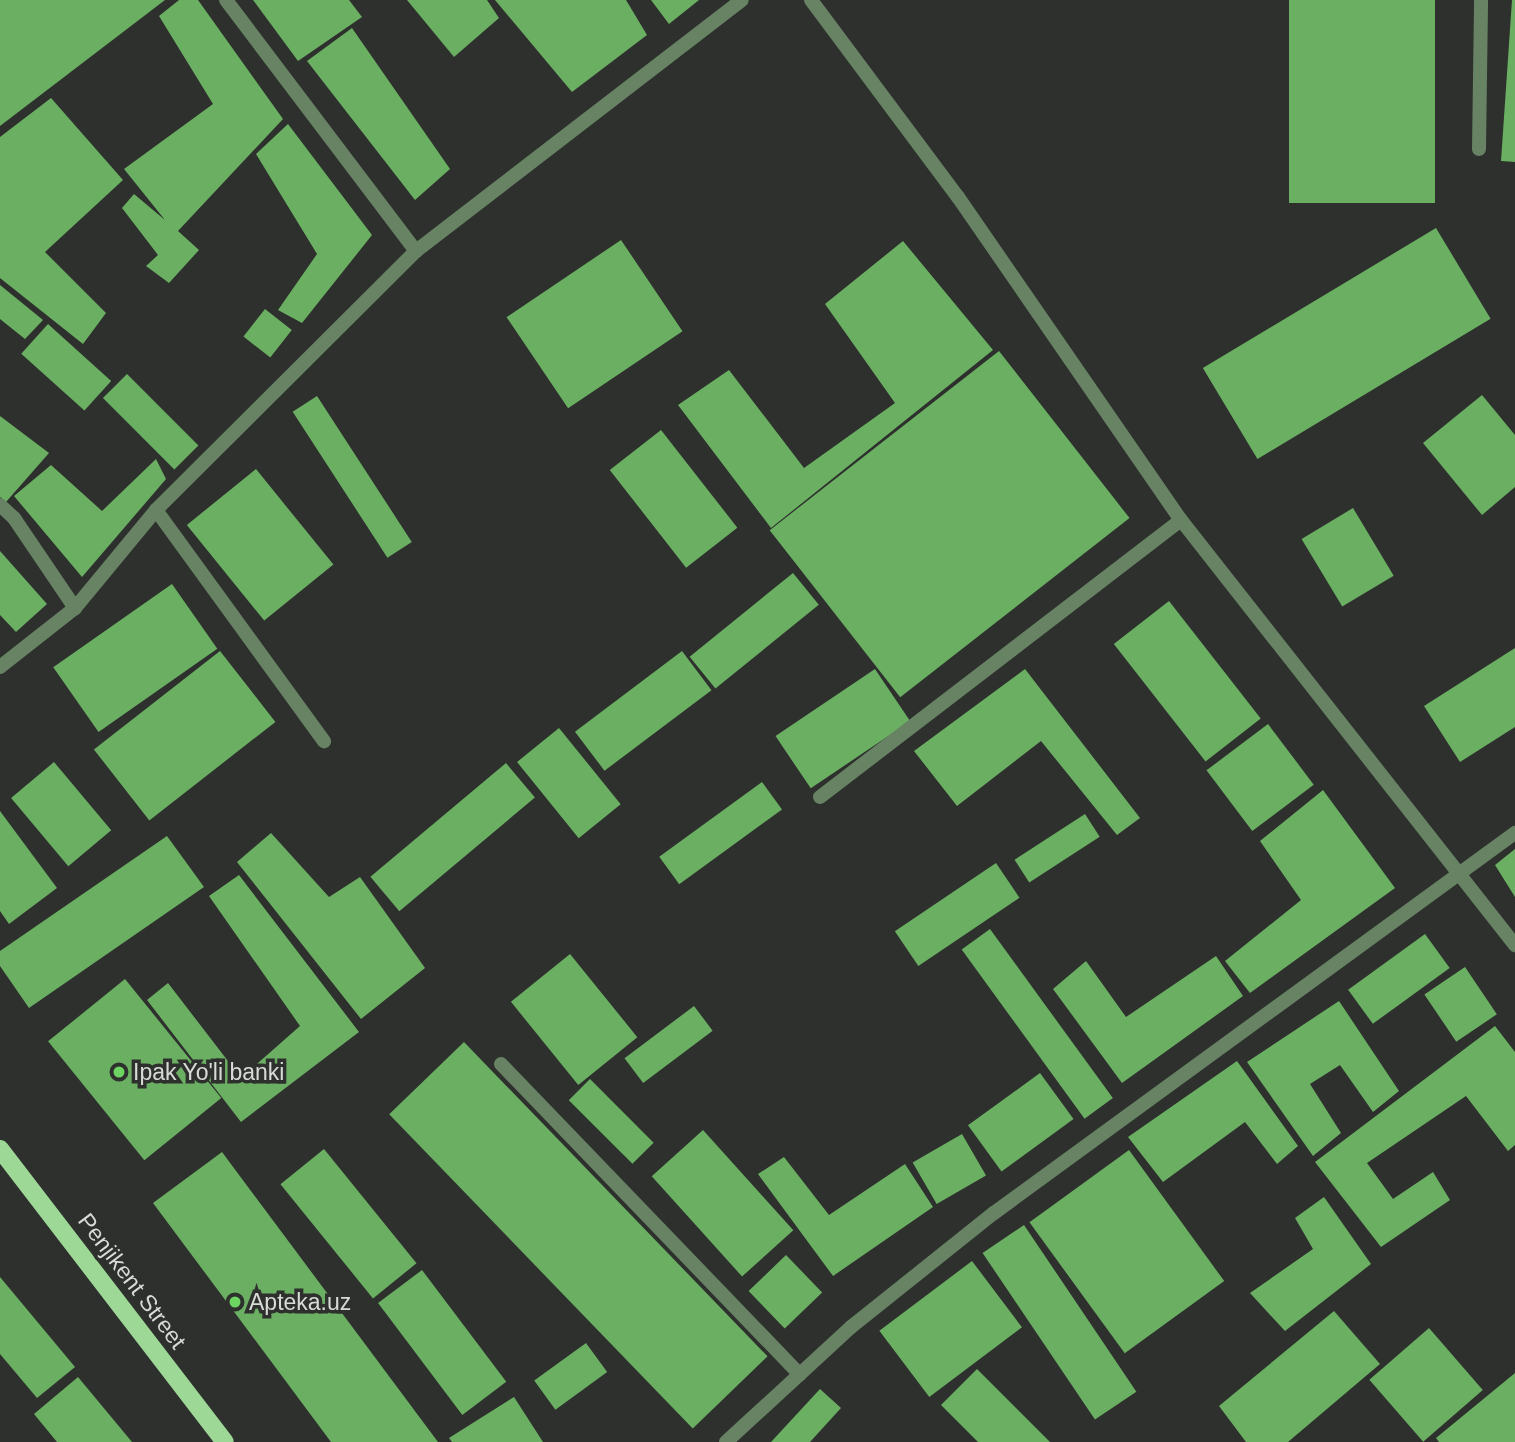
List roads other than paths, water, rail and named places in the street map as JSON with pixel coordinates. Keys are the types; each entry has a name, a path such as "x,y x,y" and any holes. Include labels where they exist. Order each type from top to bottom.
{"main road":[{"name":"Penjikent Street","path":"0,1149 225,1442"}],"street":[{"path":"226,0 416,251"},
{"path":"0,667 75,608 156,510 416,251 742,0"},
{"path":"811,0 958,197 1181,520 1515,945"},
{"path":"1479,149 1481,0"},
{"path":"0,505 14,518 75,608"},
{"path":"156,510 324,741"},
{"path":"820,797 1181,520"},
{"path":"726,1442 851,1327 994,1213 1515,833"},
{"path":"501,1063 800,1375"}],"place":[{"name":"Ipak Yo'li banki","path":"119,1072"},
{"name":"Apteka.uz","path":"235,1302"}]}
